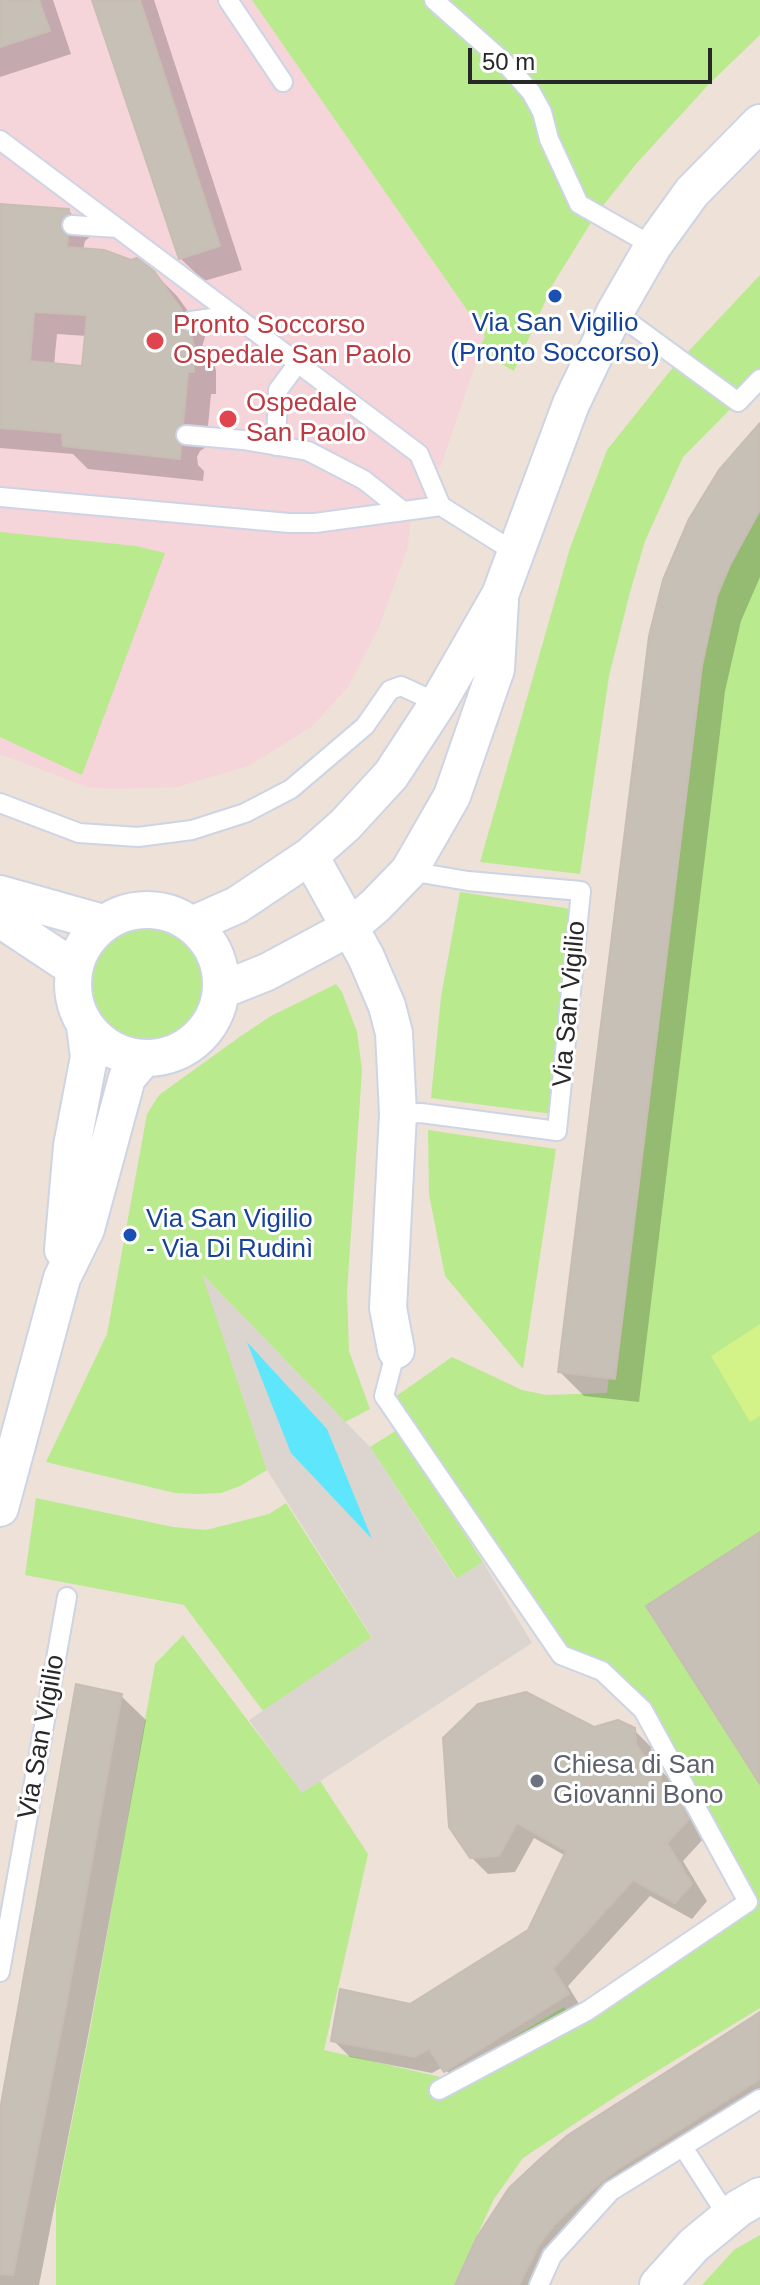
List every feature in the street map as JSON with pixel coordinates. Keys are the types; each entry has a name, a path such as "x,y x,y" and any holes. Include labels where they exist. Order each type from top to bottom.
{"street":[{"path":"192,925 237,905 310,856 345,825 391,775 438,703 500,595 571,404 615,312 653,246 692,192 760,123"},
{"path":"222,990 267,972 349,928 409,871 452,796 496,669 500,595"},
{"path":"310,856 376,981 394,1033 398,1114 388,1308 396,1350"},
{"path":"0,894 103,923"},
{"path":"0,1508 62,1278 72,1146 89,1057 85,1026 74,1000 74,968 82,947 103,923 125,913 162,911 192,925 202,934 216,957 222,990 214,1016 198,1038 175,1053 143,1059 112,1050 85,1026"},
{"path":"0,919 74,968"},
{"path":"62,1278 86,1229 127,1078 143,1059"},
{"path":"658,2285 694,2245 760,2196"}],"lane":[{"path":"228,0 283,82"},
{"path":"434,0 505,63 531,92 579,204 653,246"},
{"path":"0,140 419,454 441,506 516,553"},
{"path":"72,225 118,228"},
{"path":"615,312 738,402 760,379"},
{"path":"191,321 234,315"},
{"path":"276,446 278,390 298,363"},
{"path":"186,435 308,451 364,480 403,511"},
{"path":"0,497 289,523 315,523 441,506"},
{"path":"0,803 79,833 138,837 192,830 245,813 291,789 365,726 390,690 401,686 438,703"},
{"name":"Via San Vigilio","path":"398,1114 421,1113 557,1131 581,891 468,881 409,871"},
{"path":"396,1350 384,1396 561,1655 602,1671 643,1710 748,1902 587,2011 439,2090"},
{"name":"Via San Vigilio","path":"0,1972 67,1597"},
{"path":"539,2285 552,2256 611,2191 760,2099"},
{"path":"683,2147 728,2217"}],"shaded area":[{"name":"Ospedale San Paolo","path":"0,0 252,0 485,336 441,465 411,520 407,549 379,627 348,687 311,727 248,766 177,787 87,787 0,754"},
{"path":"202,1274 370,1447 456,1579 483,1562 532,1643 302,1793 249,1720 372,1637 267,1470"}],"green space":[{"path":"252,0 760,0 760,35 709,84 636,164 595,216 553,284 514,371 479,351 485,336"},
{"path":"760,275 760,379 683,457 645,541 609,676 580,874 480,862 570,548 607,450 670,371"},
{"path":"760,504 760,2008 618,2095 523,2158 494,2199 454,2285 56,2285 56,2202 155,1664 183,1635 302,1792 320,1781 368,1854 324,2050 445,2078 564,2007 571,2019 748,1902 643,1710 602,1671 561,1655 388,1402 452,1357 522,1390 546,1395 607,1393 696,665 714,596"},
{"path":"0,532 136,546 165,553 82,775 0,737"},
{"path":"460,892 578,910 560,1115 431,1098 441,997"},
{"path":"146,921 170,926 190,939 203,959 208,983 203,1007 190,1027 170,1040 146,1045 122,1040 102,1027 89,1007 84,983 89,959 102,939 122,926"},
{"path":"336,984 357,1032 362,1070 347,1292 349,1351 370,1409 345,1422 204,1276 267,1470 221,1493 198,1494 175,1493 46,1462 107,1334 147,1114 159,1095 241,1036 271,1016"},
{"path":"428,1130 556,1149 523,1369 445,1276 429,1194"},
{"path":"760,1324 760,1416 750,1422 711,1356"},
{"path":"397,1430 483,1562 457,1579 370,1447"},
{"path":"36,1498 173,1527 206,1530 269,1514 286,1503 372,1638 263,1711 184,1605 25,1575"},
{"path":"760,2235 760,2285 702,2285 734,2250"}],"water":[{"path":"247,1342 327,1429 372,1539 291,1453"}],"building":[{"path":"0,0 39,0 50,31 0,47"},
{"path":"92,0 140,0 220,246 179,259"},
{"path":"0,204 69,209 69,214 60,223 62,231 68,236 67,247 104,250 131,260 137,258 154,271 183,313 179,323 182,329 191,333 194,372 188,372 183,424 174,433 181,446 180,459 63,446 62,433 0,428","holes":["34,312 87,315 82,366 30,361"]},
{"path":"760,423 760,510 717,596 702,666 615,1379 558,1372 649,636 663,580 689,519 719,470"},
{"path":"760,1532 760,1784 646,1606"},
{"path":"76,1684 122,1694 66,2006 13,2275 0,2274 0,2110"},
{"path":"526,1692 594,1727 618,1720 635,1728 636,1744 647,1761 661,1767 661,1785 674,1793 689,1819 667,1843 692,1884 675,1903 633,1880 553,1969 569,1994 444,2072 429,2049 415,2057 331,2041 340,1989 410,2004 528,1930 566,1851 517,1823 499,1856 470,1858 449,1827 443,1738 478,1704"},
{"path":"760,2012 760,2079 618,2169 588,2193 555,2224 539,2245 519,2285 455,2285 477,2237 509,2188 541,2158 568,2135"}],"place":[{"name":"Via San Vigilio (Pronto Soccorso)","path":"555,296"},
{"name":"Pronto Soccorso Ospedale San Paolo","path":"155,341"},
{"name":"Ospedale San Paolo","path":"228,419"},
{"name":"Via San Vigilio - Via Di Rudinì","path":"130,1235"},
{"name":"Chiesa di San Giovanni Bono","path":"537,1781"}]}
